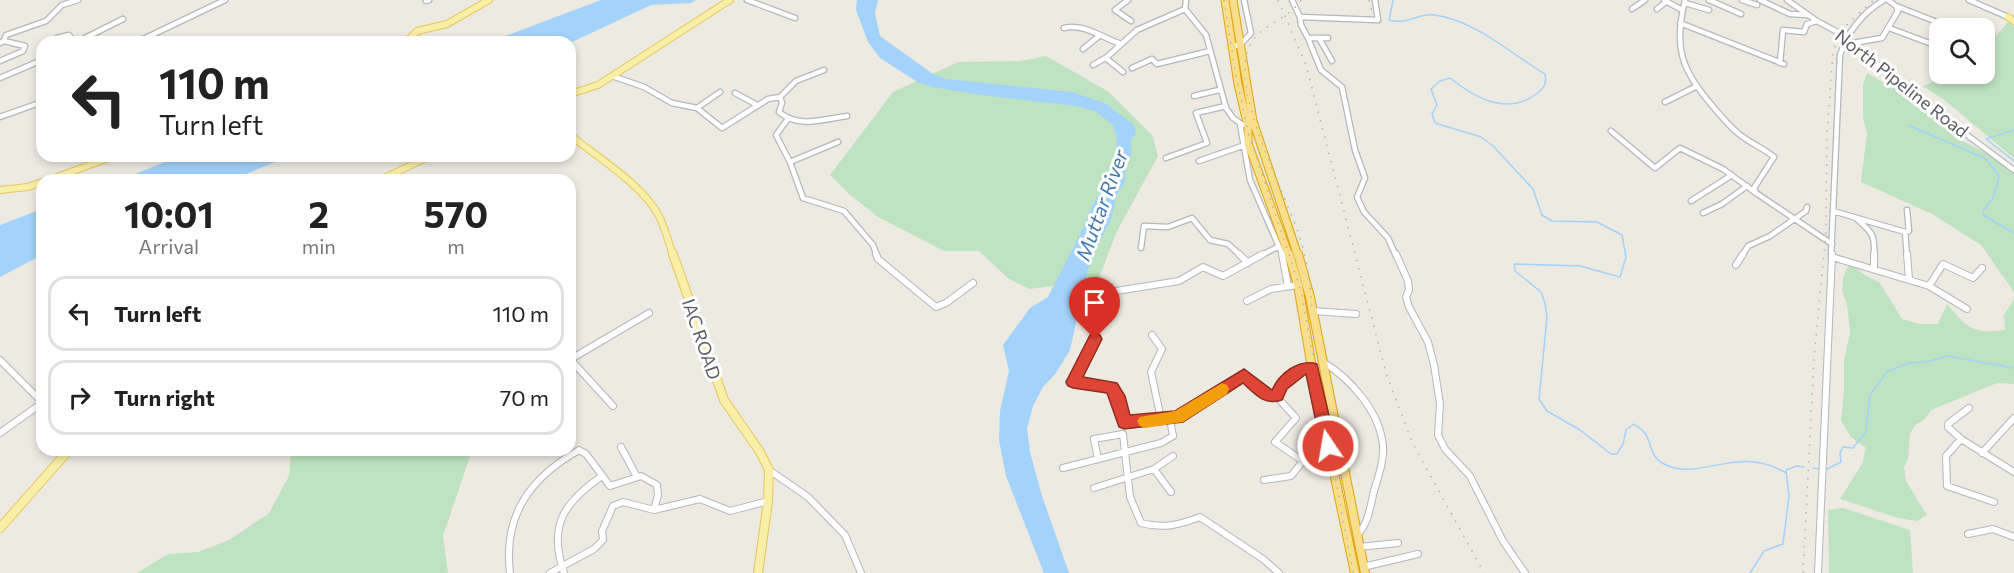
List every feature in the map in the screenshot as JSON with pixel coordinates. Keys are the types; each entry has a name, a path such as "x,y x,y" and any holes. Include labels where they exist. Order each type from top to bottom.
{"highway":[{"path":"1225,0 1253,121 1294,240 1313,311 1364,570"},
{"path":"1233,0 1244,126 1298,285 1314,379 1355,573"},
{"path":"1314,379 1327,380"}],"main road":[{"path":"412,36 417,31 447,24 489,0"},
{"path":"576,93 591,89 730,0"},
{"name":"IAC ROAD","path":"576,140 650,202 659,216 724,400 760,452 769,470"},
{"path":"65,174 98,162"},
{"path":"392,174 418,162"},
{"path":"0,190 36,184"},
{"path":"0,528 64,456"},
{"path":"758,573 768,501 769,470"}],"street":[{"path":"0,61 23,51 25,46 2,42 6,35 46,21 62,5 78,0"},
{"path":"149,36 225,0"},
{"path":"747,0 795,18"},
{"path":"1124,0 1115,10 1131,21"},
{"path":"1186,0 1185,9 1207,35 1219,90 1226,106 1244,126 1250,180 1279,246 1288,286"},
{"path":"1237,46 1250,35 1251,29 1244,0"},
{"path":"1292,0 1322,70 1342,87 1355,150 1365,178 1357,197 1364,212 1388,238 1408,281 1409,290 1406,297 1409,307 1428,342 1434,364 1440,404 1438,435 1445,449 1470,476 1503,541 1525,573"},
{"path":"1300,17 1378,20 1375,0"},
{"path":"1632,9 1645,0"},
{"path":"1709,0 1741,14"},
{"path":"1742,0 1758,2 1801,17 1808,15"},
{"name":"North Pipeline Road","path":"1787,0 1817,21 1846,37 1912,93 2014,170"},
{"path":"1818,573 1840,55 1846,37 1864,13 1886,0 1929,19"},
{"path":"1968,0 2012,18"},
{"path":"1657,9 1665,1 1682,10"},
{"path":"1709,10 1685,1 1679,39 1683,62 1706,99 1737,132 1774,157 1754,188 1755,193"},
{"path":"1853,43 1882,38 1898,11 1896,6"},
{"path":"1093,65 1107,59 1139,29 1185,9"},
{"path":"88,36 123,19"},
{"path":"1680,23 1782,64 1783,30 1804,32 1807,24 1817,21"},
{"path":"1064,28 1073,25 1080,26 1121,44"},
{"path":"1889,28 1929,43"},
{"path":"1083,49 1099,36"},
{"path":"1308,38 1328,38"},
{"path":"1319,38 1332,61"},
{"path":"1132,68 1152,59 1157,64 1210,51"},
{"path":"1107,59 1123,72"},
{"path":"0,78 36,63"},
{"path":"612,76 644,87 672,103 697,108 722,128 768,99 780,97 796,81 824,70"},
{"path":"1665,102 1697,86"},
{"path":"1194,96 1219,90"},
{"path":"697,108 720,92"},
{"path":"735,93 757,105"},
{"path":"780,97 782,103 778,110 787,120 803,124 847,116"},
{"path":"0,117 36,104"},
{"path":"1166,158 1207,143 1196,113 1226,106"},
{"path":"787,120 776,135 790,162 803,198 844,211 873,245 878,259 936,307 946,303 973,283"},
{"path":"1611,131 1656,168 1680,148 1724,169 1755,193 1832,244"},
{"path":"790,162 838,142"},
{"path":"1199,161 1245,145"},
{"path":"1690,201 1732,175"},
{"path":"1703,213 1722,204 1747,186"},
{"path":"1736,265 1748,246 1770,236 1792,218 1806,211 1807,207"},
{"path":"1905,232 1909,231 1907,210"},
{"path":"1833,211 1905,232"},
{"path":"1141,248 1144,226 1168,227 1192,218 1210,240 1228,244 1248,263"},
{"path":"1856,218 1870,230 1875,238 1874,269"},
{"path":"1905,232 1908,279"},
{"path":"1085,296 1179,281 1203,267 1224,276 1279,246"},
{"path":"1832,257 1929,286 1967,309"},
{"path":"1929,286 1943,264 1973,278 1982,268"},
{"path":"1247,302 1271,289 1298,285"},
{"path":"1313,311 1356,314"},
{"path":"576,356 649,313"},
{"path":"1152,335 1162,349 1151,372 1161,419"},
{"path":"1095,339 1071,382 1112,387 1118,396 1124,422 1178,417 1244,375 1268,397 1276,396"},
{"path":"0,360 36,396"},
{"path":"1323,362 1333,368 1361,397 1383,441 1381,463 1369,517 1366,526 1357,535"},
{"path":"576,365 614,406"},
{"path":"1276,396 1281,385 1304,368 1312,368"},
{"path":"1264,480 1291,476 1303,461 1275,442 1296,418 1276,396"},
{"path":"0,433 36,406"},
{"path":"1969,408 1948,424 1948,427 1961,440 2014,472"},
{"path":"1063,468 1125,454 1171,439 1174,433 1170,418"},
{"path":"1982,453 2014,418"},
{"path":"1098,459 1093,441 1096,437 1123,434 1130,496 1141,523 1158,528 1171,528 1200,517 1263,559 1279,573"},
{"path":"1961,440 1946,456 1947,486 1994,502"},
{"path":"621,447 637,477"},
{"path":"576,452 579,450 586,454 610,486 641,476 657,485 658,495 654,510"},
{"path":"510,573 507,563 510,531 523,498 546,471 570,456"},
{"path":"1094,488 1154,469 1173,456"},
{"path":"1154,469 1171,492"},
{"path":"769,470 808,497 846,535 861,573"},
{"path":"563,570 555,543 558,526 573,500 585,487 602,476"},
{"path":"550,573 563,570 594,549 603,540 602,531 613,506 623,502 654,510 700,499 730,511 768,501"},
{"path":"1968,534 1993,529 2014,537"},
{"path":"1359,547 1398,543"},
{"path":"1364,570 1419,554"}],"green space":[{"path":"2008,22 2014,26 2014,158 1943,99 1922,86 1929,83 1995,84 1995,37"},
{"path":"1046,56 1109,92 1152,135 1158,156 1117,231 1098,280 1029,289 1009,279 979,251 944,251 878,217 830,175 893,92 958,62 1020,61"},
{"path":"1867,73 1891,87 1912,94 1949,121 1952,134 2014,170 2014,292 1981,245 1932,214 1861,182 1867,133 1863,118 1863,85"},
{"path":"1850,263 1863,274 1880,283 1902,319 1920,324 1938,324 1947,304 1960,319 1972,328 1985,331 2005,330 2004,315 2014,299 2014,384 1997,383 1931,410 1925,419 1915,425 1910,434 1908,459 1904,467 1906,481 1927,515 1917,521 1898,518 1840,499 1862,464 1866,448 1851,437 1841,421 1844,360 1850,333 1847,304 1842,291 1843,277"},
{"path":"291,456 470,456 443,536 448,573 137,573 168,554 198,552 229,540 269,513 289,476"},
{"path":"1843,508 1910,530 1913,573 1829,573 1828,510"}],"water":[{"path":"601,0 696,0 691,3 651,5 576,40 576,36 505,36"},
{"name":"Muttar River","path":"857,0 878,0 875,13 880,36 933,74 946,79 1072,92 1105,103 1134,125 1136,134 1130,141 1132,151 1125,170 1125,182 1117,194 1111,220 1087,273 1070,350 1056,373 1043,387 1033,406 1027,428 1030,452 1042,496 1069,573 1044,573 1006,476 999,440 1000,411 1009,371 1003,345 1030,308 1048,297 1104,186 1116,152 1117,138 1113,125 1095,111 1075,106 981,95 919,83 880,58 868,42 856,10"},
{"path":"165,162 275,162 246,174 135,174"},
{"path":"36,211 36,258 0,277 0,225"}],"waterway":[{"path":"1393,0 1389,20 1402,21 1428,15 1449,18 1492,39 1545,74 1546,80 1541,90 1514,104 1503,104 1481,98 1450,78 1440,81 1431,89 1437,105 1432,114 1435,123 1481,137 1493,146 1533,189 1542,215 1552,221 1597,222 1622,235 1626,257 1620,277 1580,266 1514,264 1515,271 1541,292 1545,303 1547,317 1539,399 1547,411 1580,430 1611,454 1617,454 1623,444 1626,430 1634,424 1645,433 1656,458 1677,469 1751,462 1768,465 1786,473"},
{"path":"1908,125 1986,159 1999,176 1993,198 1983,211 1983,215 2014,233"},
{"path":"2014,130 1986,139 2014,161"},
{"path":"1825,470 1841,462 1840,453 1843,447 1853,448 1866,432 1870,395 1887,372 1908,363 1926,362 1947,356 2014,368"},
{"path":"1750,573 1764,551 1783,544 1789,496 1786,470 1797,466 1804,467"},
{"path":"1813,468 1820,469"}],"railway":[{"path":"1224,0 1248,132 1301,291 1353,573"},
{"path":"1278,0 1285,16"},
{"path":"1285,16 1301,0"},
{"path":"1369,0 1373,16"},
{"path":"1803,573 1814,358 1826,232 1827,135 1833,52 1839,36 1849,22 1874,0"},
{"path":"1285,16 1306,65 1386,373 1412,442 1484,573"},
{"path":"1285,16 1261,32 1250,45 1245,64 1246,87 1252,114 1301,241 1309,277 1312,313"}],"slow traffic":[{"path":"1145,421 1178,417 1222,389"}],"route":[{"path":"1095,339 1073,382 1112,387 1118,396 1124,422 1178,417 1244,375 1268,397 1276,396 1281,385 1304,368 1312,368 1328,446"}]}
